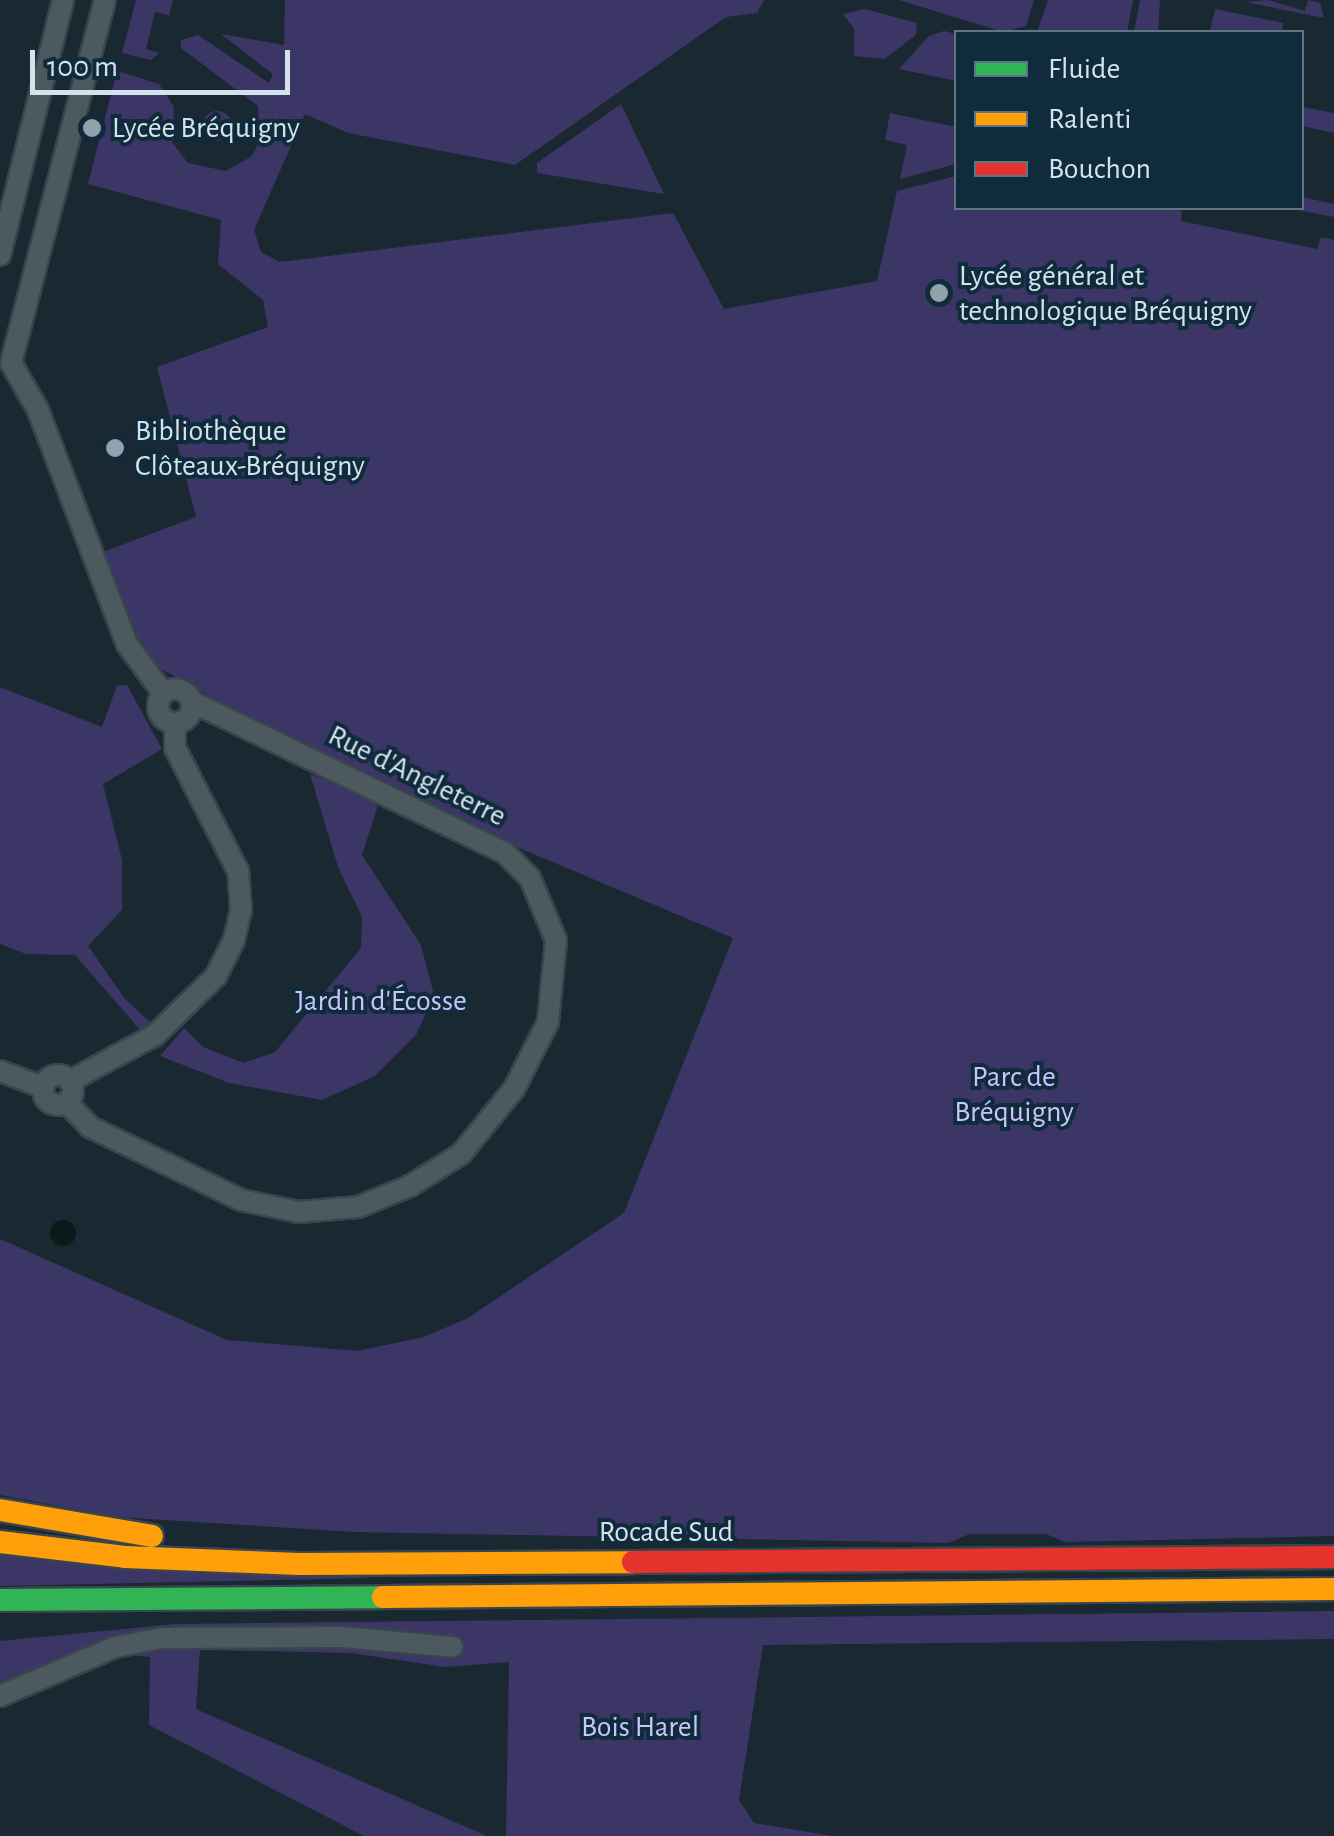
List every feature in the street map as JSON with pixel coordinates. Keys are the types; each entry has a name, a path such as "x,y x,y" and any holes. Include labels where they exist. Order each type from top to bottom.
{"highway":[{"path":"0,1510 125,1534 426,1550 446,1560"},
{"name":"Rocade Sud","path":"0,1542 200,1561 426,1565 446,1560 1334,1556"},
{"name":"Rocade Sud","path":"0,1600 160,1603 1334,1589"},
{"path":"0,1620 143,1614 160,1603"}],"street":[{"path":"0,255 63,0"},
{"path":"105,0 5,362 38,410 126,644 163,693"},
{"path":"163,693 176,688 192,702 190,714 175,724"},
{"path":"163,693 158,712 175,724"},
{"name":"Rue d'Angleterre","path":"42,1087 47,1102 66,1103 90,1127 260,1207 300,1212 358,1207 410,1186 460,1154 514,1089 548,1022 556,940 530,878 505,853 192,702"},
{"path":"0,1072 42,1087 52,1076 70,1081 154,1035 216,976 234,940 241,910 238,871 176,748 175,724"},
{"path":"66,1103 70,1081"},
{"path":"0,1696 115,1647 162,1638 342,1637 452,1647"}],"green space":[{"path":"136,0 173,0 169,15 155,12 146,49 159,53 151,60 122,53"},
{"name":"Parc de Bréquigny","path":"285,0 764,0 757,13 726,17 515,165 348,133 305,114 254,230 261,252 280,262 673,213 724,309 877,281 897,191 954,177 954,210 1176,210 1182,211 1181,221 1317,249 1321,237 1334,240 1334,1536 1065,1542 1046,1534 970,1534 948,1543 354,1532 116,1517 0,1495 0,1239 227,1340 357,1351 424,1337 468,1318 624,1213 733,938 367,784 147,661 103,552 196,517 157,367 268,327 263,300 218,264 221,220 88,184 117,71 159,84 174,107 172,142 188,163 226,171 252,156 259,142 258,106 181,48 181,40 198,35 269,83 273,74 221,34 284,45"},
{"path":"899,0 1034,0 1026,26 996,30"},
{"path":"1048,0 1133,0 1127,30 1038,30"},
{"path":"1140,0 1160,0 1158,30 1134,30"},
{"path":"1268,0 1305,11 1308,0 1320,3 1324,18 1246,2"},
{"path":"865,9 917,23 916,35 884,59 854,56 854,29 843,14"},
{"path":"1215,9 1283,23 1282,30 1210,30"},
{"path":"944,31 954,34 954,81 899,69 929,36"},
{"path":"621,104 664,194 537,173 537,163"},
{"path":"1304,107 1334,113 1334,133 1304,126"},
{"path":"217,111 228,115 232,126 228,137 217,141 206,137 202,126 206,115"},
{"path":"890,113 954,127 954,165 900,179 907,145 885,140"},
{"path":"1304,197 1334,204 1334,217 1297,210 1304,210"},
{"path":"117,685 127,685 162,749 103,784 122,860 122,910 88,946 125,999 153,1025 142,1032 75,955 26,954 0,944 0,687 102,727"},
{"name":"Jardin d'Écosse","path":"310,774 379,802 362,855 421,945 434,995 416,1035 375,1076 322,1100 229,1083 160,1056 184,1028 203,1047 244,1063 275,1052 361,948 362,917 338,867"},
{"path":"0,1555 376,1578 0,1586"},
{"name":"Bois Harel","path":"1334,1611 1334,1639 763,1645 739,1800 754,1823 833,1836 506,1836 509,1662 445,1667 351,1653 200,1650 196,1709 487,1836 364,1836 149,1725 150,1657 129,1655 114,1637 0,1688 0,1641 175,1624"}],"shaded area":[{"path":"63,1220 72,1224 76,1233 72,1242 63,1246 54,1242 50,1233 54,1224"}],"traffic: fast":[{"path":"0,1600 383,1597"}],"traffic: slow":[{"path":"0,1510 152,1536"},
{"path":"0,1542 125,1557 299,1564 633,1562"},
{"path":"383,1597 1334,1589"}],"traffic: jam":[{"path":"633,1562 1334,1557"}],"place":[{"name":"Lycée Bréquigny","path":"92,128"},
{"name":"Lycée général et technologique Bréquigny","path":"939,293"},
{"name":"Bibliothèque Clôteaux-Bréquigny","path":"115,448"}]}
